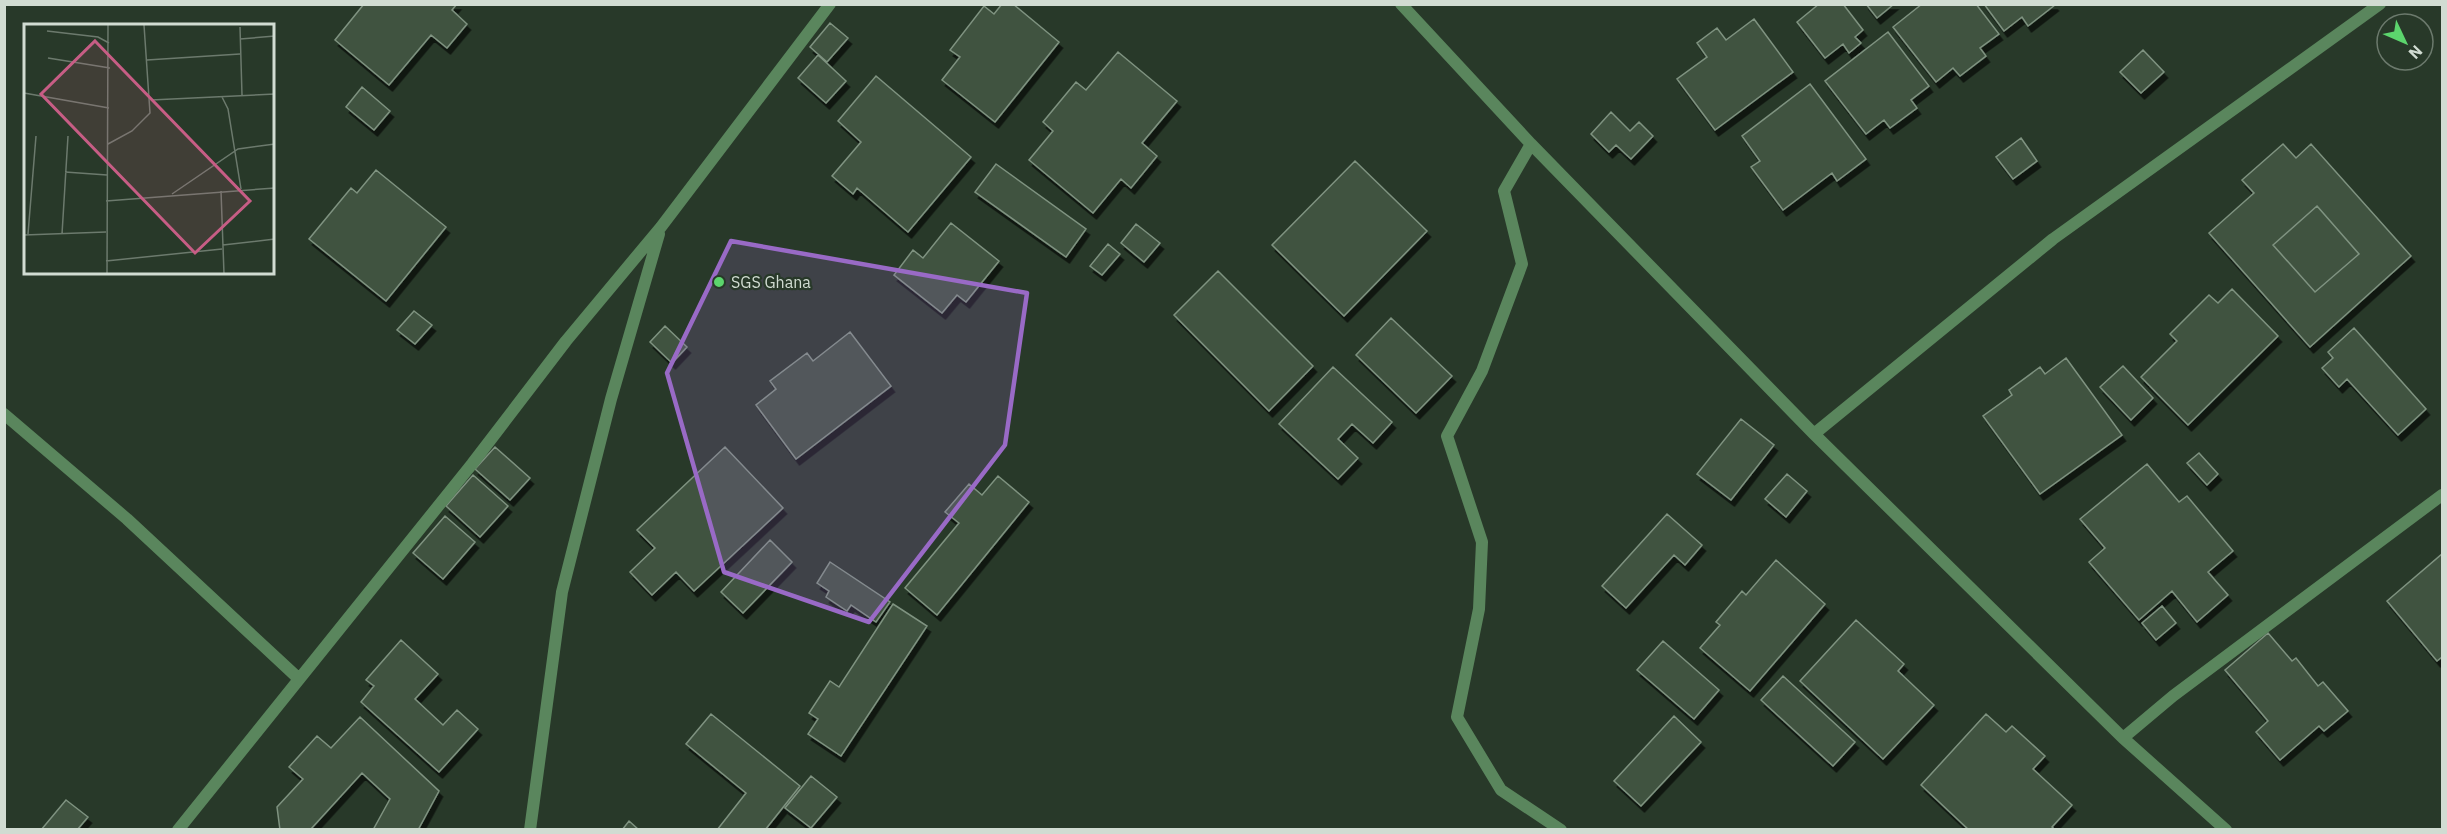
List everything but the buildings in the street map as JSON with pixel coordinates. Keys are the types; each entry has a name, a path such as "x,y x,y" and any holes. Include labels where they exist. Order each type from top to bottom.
{"street":[{"path":"178,830 298,678 370,593 566,341 661,227 830,4"},
{"path":"1401,4 1531,144 1814,434 2123,738 2226,830"},
{"path":"1814,434 2053,239 2380,4"},
{"path":"1531,144 1504,190 1522,264 1482,370 1447,436 1482,542 1479,609 1457,717 1501,790 1554,828"},
{"path":"530,830 562,592 611,399 661,227"},
{"path":"4,414 128,519 298,678"},
{"path":"2123,738 2173,696 2442,495"}],"highlighted area":[{"path":"731,241 1027,293 1005,445 869,622 724,572 667,373"}],"place":[{"name":"SGS Ghana","path":"719,282"}]}
